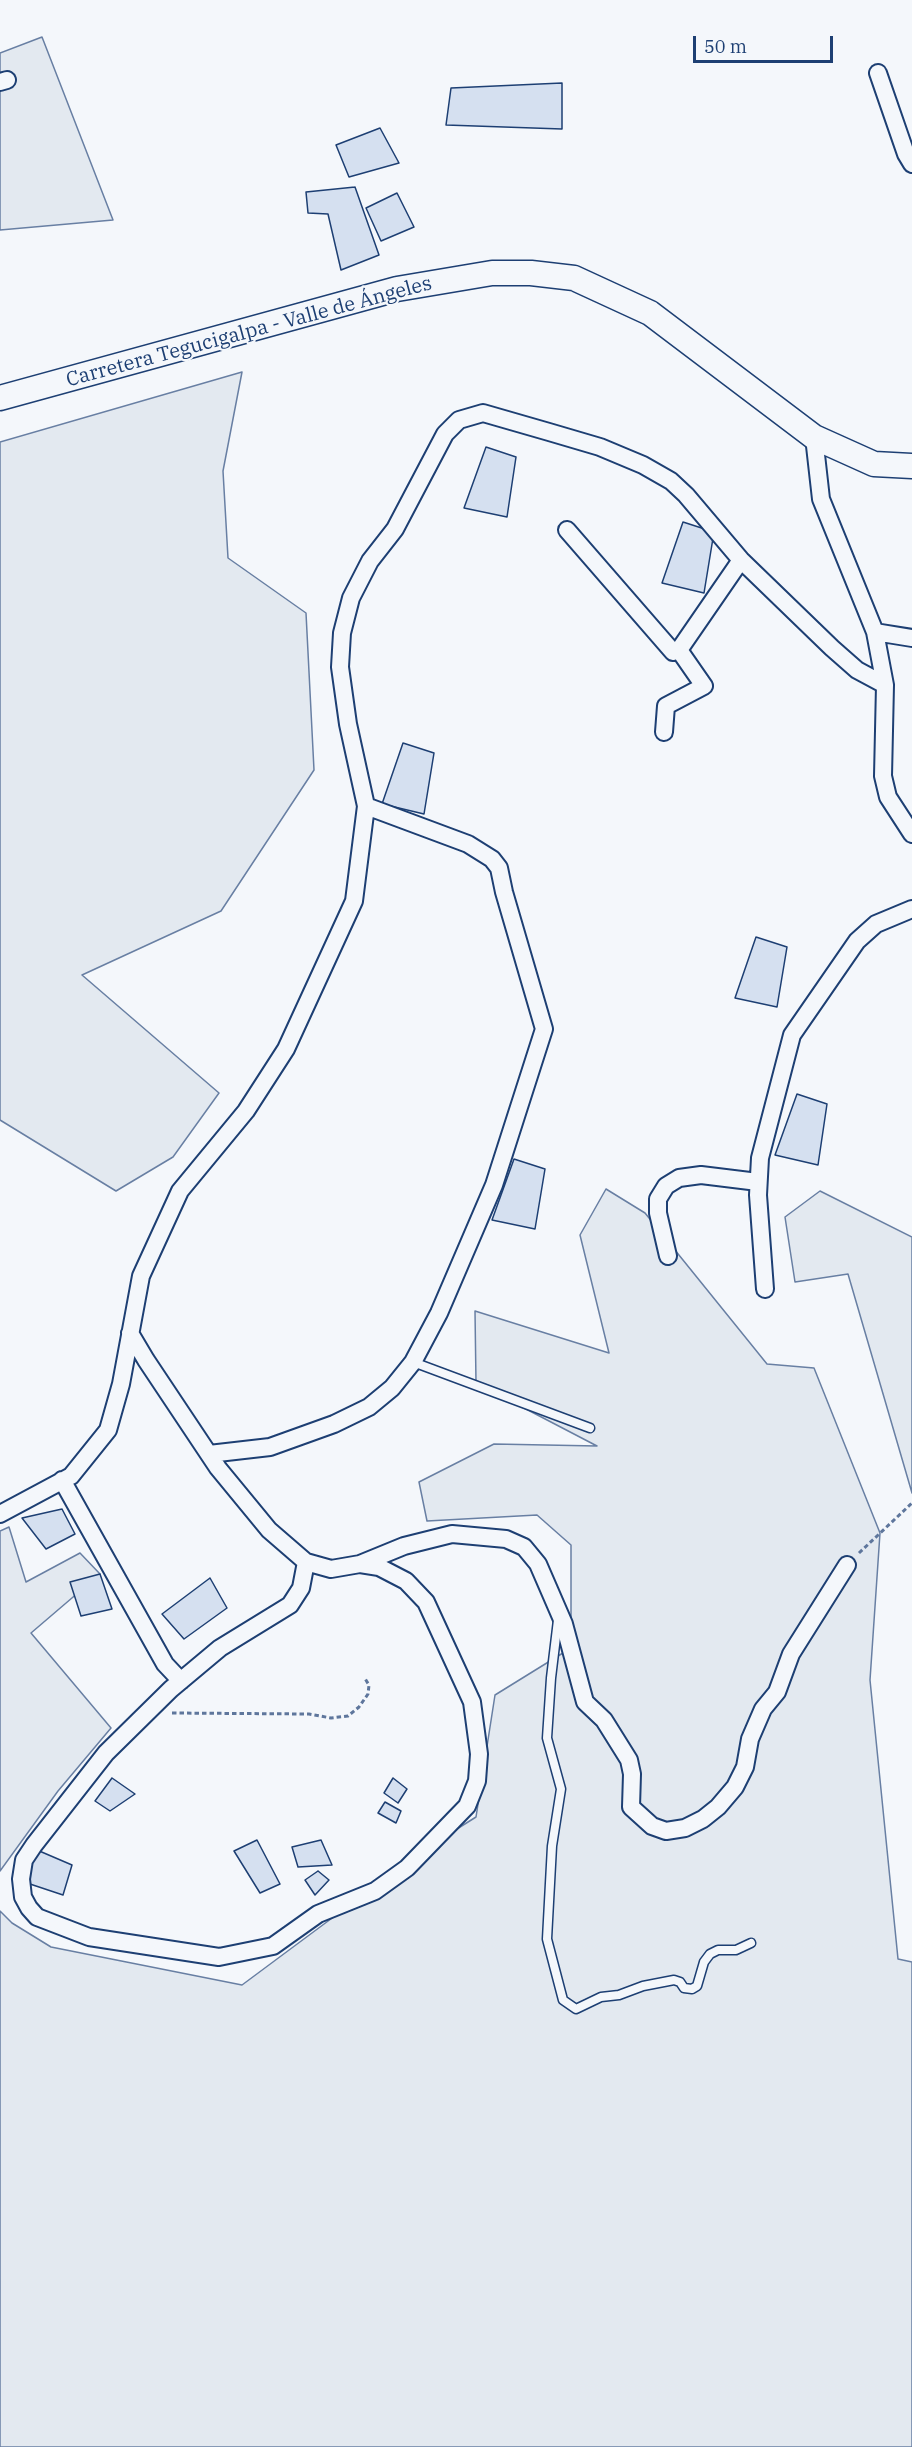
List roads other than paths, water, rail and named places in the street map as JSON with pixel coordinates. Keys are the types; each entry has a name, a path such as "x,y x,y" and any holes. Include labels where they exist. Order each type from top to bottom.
{"main road":[{"name":"Carretera Tegucigalpa - Valle de Ángeles","path":"0,398 397,289 492,273 531,273 574,278 650,314 814,437 874,464 912,466"}],"street":[{"path":"878,73 906,154 912,164"},
{"path":"0,1514 71,1476 108,1430 121,1384 141,1276 180,1191 246,1111 286,1049 354,901 366,806 348,724 340,668 342,633 351,598 370,561 395,530 445,434 459,420 483,413 600,447 643,465 671,481 686,495 741,560 832,648 857,670 885,685"},
{"path":"814,437 821,499 875,632 885,685 883,776 888,797 912,834"},
{"path":"567,530 673,652 679,650 741,560"},
{"path":"875,632 912,638"},
{"path":"664,732 666,706 704,686 679,650"},
{"path":"209,1454 270,1447 334,1425 369,1407 393,1388 413,1362 440,1313 494,1185 544,1029 499,868 492,859 468,844 366,806"},
{"path":"765,1289 758,1182 760,1158 792,1035 857,940 876,924 912,909"},
{"path":"668,1256 658,1206 658,1199 666,1186 679,1179 701,1175 758,1182"},
{"path":"130,1333 209,1454 269,1530 306,1562 331,1569 360,1564 404,1546 452,1534 506,1539 524,1547 538,1564 559,1613 585,1702 604,1720 629,1760 632,1774 632,1807 652,1826 666,1831 685,1828 703,1819 718,1807 735,1787 745,1767 750,1739 764,1709 777,1692 791,1654 847,1565"},
{"path":"63,1480 165,1664 181,1681"},
{"path":"306,1562 301,1587 290,1605 220,1648 154,1706 106,1753 24,1860 21,1879 23,1897 28,1908 37,1917 89,1937 219,1957 273,1946 318,1914 375,1891 407,1868 466,1806 477,1781 479,1754 472,1702 426,1602 406,1581 379,1567 360,1564"}],"lane":[{"path":"413,1362 590,1428"},
{"path":"559,1613 547,1738 561,1789 551,1858 547,1939 562,2000 576,2009 601,1997 619,1995 644,1986 674,1980 680,1982 684,1988 692,1989 697,1986 704,1962 710,1954 718,1950 736,1950 751,1943"}]}
